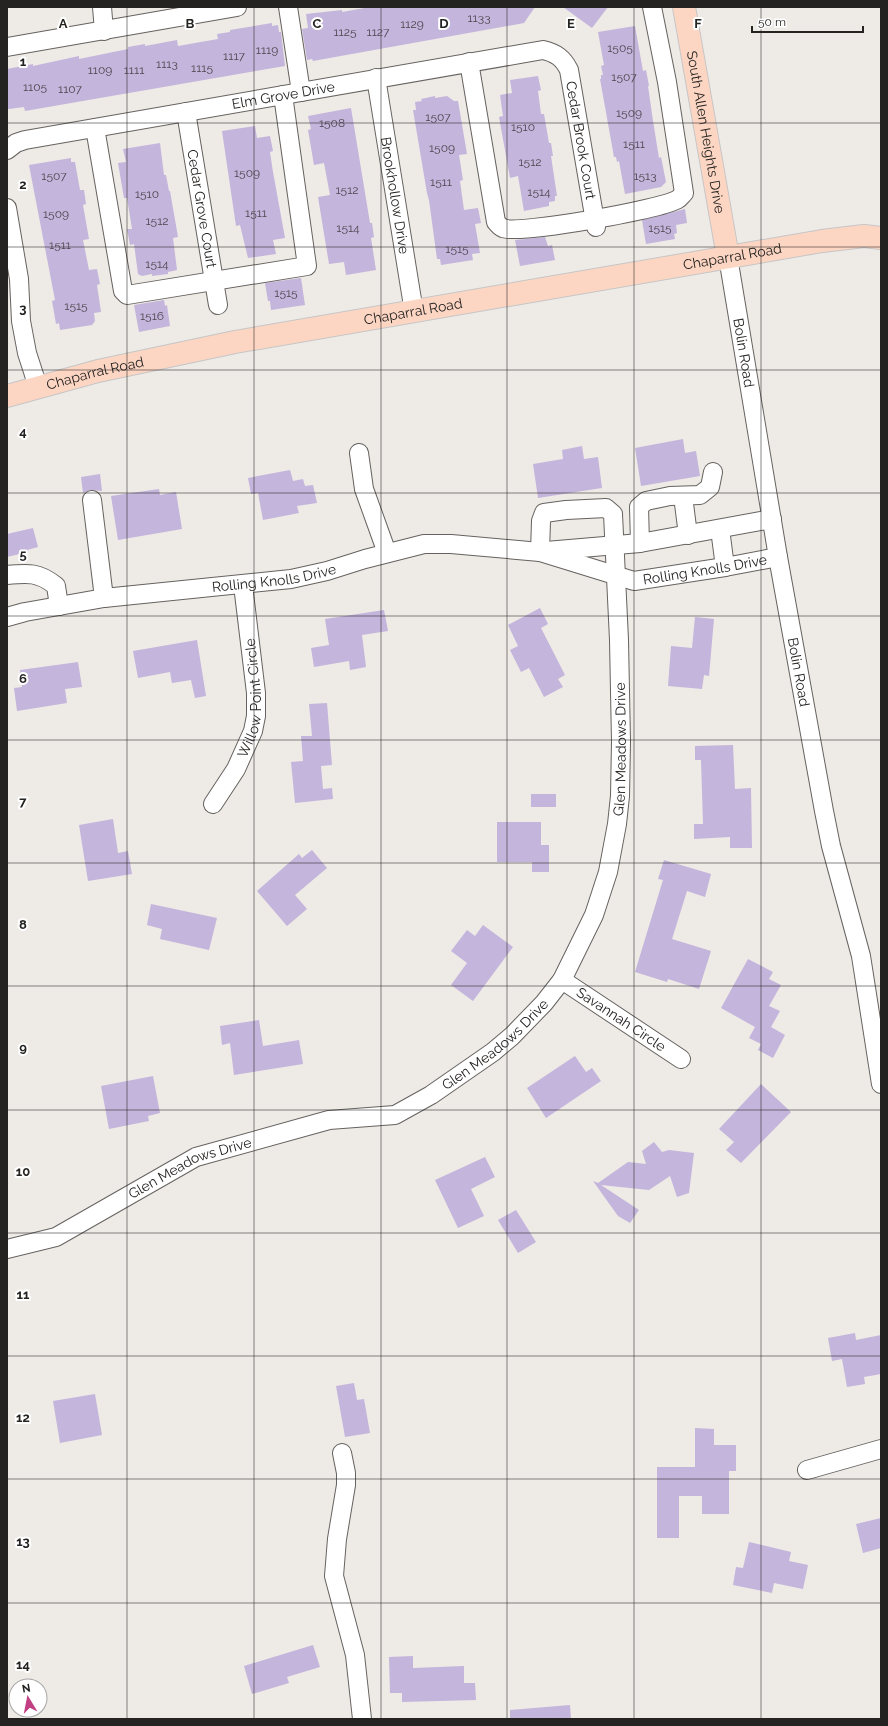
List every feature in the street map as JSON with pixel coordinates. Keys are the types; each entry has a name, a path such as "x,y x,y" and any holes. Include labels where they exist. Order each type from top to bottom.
{"main road":[{"name":"South Allen Heights Drive","path":"684,7 728,257"},
{"name":"Chaparral Road","path":"7,396 98,371 235,342 822,241 864,236 881,238"},
{"name":"Chaparral Road","path":"822,241 881,252"}],"street":[{"path":"102,7 104,31"},
{"path":"7,47 237,7"},
{"path":"288,7 301,92"},
{"path":"470,62 496,222 503,228 522,230 595,223 656,207 677,200 684,193 667,82 652,7"},
{"name":"Elm Grove Drive","path":"8,150 16,143 25,140 535,50 552,52 559,56"},
{"name":"Cedar Brook Court","path":"559,56 565,62 569,70 595,223"},
{"name":"Brookhollow Drive","path":"376,78 414,312"},
{"path":"95,128 122,291 127,295 307,266 283,95"},
{"name":"Cedar Grove Court","path":"186,112 218,305"},
{"path":"7,208 19,279 21,321 27,353 38,387"},
{"name":"Bolin Road","path":"728,257 778,557 824,811 831,846 861,956 881,1084"},
{"path":"359,453 364,489 387,553"},
{"path":"640,543 639,507 646,501 700,495 710,488 713,472"},
{"path":"682,496 688,535"},
{"path":"92,500 104,598"},
{"name":"Glen Meadows Drive","path":"7,1249 56,1237 196,1157 329,1120 394,1114 431,1095 493,1052 512,1036 544,1003 562,980 594,915 602,894 612,853 620,796 621,742 615,547 612,514 606,508 566,510 544,513 541,521 540,552"},
{"name":"Rolling Knolls Drive","path":"7,617 104,598 291,579 327,571 387,553 424,544 451,544 540,552 577,548 615,547 772,519"},
{"path":"720,529 725,567"},
{"name":"Rolling Knolls Drive","path":"540,552 634,581 778,557"},
{"path":"7,575 36,574 46,578 56,586 59,606"},
{"name":"Willow Point Circle","path":"213,804 236,769 253,731 256,716 256,693 243,585"},
{"name":"Savannah Circle","path":"562,980 680,1059"},
{"path":"807,1470 881,1449"},
{"path":"342,1453 346,1473 346,1485 337,1539 334,1576 355,1655 362,1719"}],"building":[{"path":"370,7 535,7 524,23 313,61 312,59 307,60 302,29 308,28 306,14 342,10 342,12"},
{"path":"563,7 608,7 592,28"},
{"path":"272,23 272,26 278,25 279,32 281,32 285,66 25,111 24,107 7,108 7,69 33,64 33,66 79,56 79,59 145,44 145,46 177,40 178,46 218,39 217,34 230,32 230,30"},
{"path":"635,26 643,71 646,70 659,158 661,157 666,182 661,187 625,194 619,161 617,162 616,157 614,157 600,79 601,75 603,75 601,66 604,65 598,32"},
{"path":"538,76 541,90 538,91 541,114 544,114 549,143 551,143 553,156 551,156 557,196 555,196 555,201 549,202 549,206 524,211 518,176 510,178 499,117 503,116 500,95 512,93 510,80"},
{"path":"435,96 435,98 447,96 454,101 458,101 467,154 459,155 463,180 460,181 464,210 478,208 481,223 475,224 480,253 472,254 473,260 441,265 440,259 437,259 429,200 413,110 416,110 415,102"},
{"path":"351,108 370,223 372,223 374,237 371,238 376,270 346,275 344,262 329,264 318,197 330,195 324,163 314,165 308,130 311,129 308,116"},
{"path":"255,126 257,138 270,136 273,151 270,152 285,238 273,240 276,254 248,258 240,225 236,226 222,131"},
{"path":"160,143 164,175 166,175 170,191 178,237 173,238 177,270 168,272 168,274 152,276 152,274 142,276 138,274 134,244 130,245 127,229 132,229 127,198 124,198 118,163 126,162 123,149"},
{"path":"71,158 71,162 75,162 80,190 84,190 86,204 83,205 89,239 83,240 89,270 97,269 100,284 97,285 101,312 94,313 95,321 92,325 60,330 59,323 56,324 52,301 55,300 29,165"},
{"path":"685,209 687,223 676,225 677,233 674,234 675,239 646,244 642,220"},
{"path":"545,237 548,246 552,245 555,260 520,266 515,240"},
{"path":"301,278 305,305 271,310 265,283"},
{"path":"164,300 165,306 167,305 170,326 139,332 134,305"},
{"path":"683,439 685,453 696,451 700,476 641,486 635,448"},
{"path":"582,446 584,459 598,457 602,488 538,498 533,464 563,459 562,450"},
{"path":"290,470 293,481 303,479 305,486 313,485 317,503 297,506 299,513 263,520 258,493 251,494 248,478"},
{"path":"100,474 102,491 90,490 83,493 81,477"},
{"path":"159,489 160,495 176,492 182,529 118,540 111,496"},
{"path":"33,528 38,547 27,550 28,552 7,557 7,534"},
{"path":"540,608 548,624 541,628 565,675 558,679 563,687 544,697 529,668 521,672 510,650 518,646 508,625"},
{"path":"384,610 388,631 362,635 366,667 350,670 349,661 314,667 311,648 329,645 325,619"},
{"path":"695,617 714,619 709,676 704,675 702,689 668,686 671,646 692,648"},
{"path":"197,640 206,696 195,698 191,680 172,683 170,672 138,678 133,651"},
{"path":"78,662 82,687 65,689 67,703 17,711 14,688 22,687 20,670"},
{"path":"327,703 332,765 321,766 323,789 332,788 333,799 295,803 291,762 303,761 301,736 312,736 309,704"},
{"path":"733,745 735,789 751,788 752,848 730,848 730,837 694,839 694,824 703,824 701,760 695,760 695,746"},
{"path":"531,794 556,794 556,807 531,807"},
{"path":"113,819 118,853 128,851 132,874 88,881 79,825"},
{"path":"497,822 541,822 541,845 549,845 549,872 532,872 532,862 497,862"},
{"path":"312,850 327,868 295,895 307,909 287,926 257,891 299,854 302,858"},
{"path":"664,860 711,874 705,897 687,891 672,939 711,951 699,989 668,979 667,982 635,972 663,880 658,879"},
{"path":"151,904 217,918 209,950 160,939 162,929 147,925"},
{"path":"483,925 513,947 473,1001 451,985 467,963 451,951 467,930 475,936"},
{"path":"748,959 773,972 769,979 781,985 769,1006 780,1011 771,1027 785,1035 773,1058 758,1050 761,1044 749,1038 755,1027 721,1008"},
{"path":"259,1020 263,1046 299,1040 303,1064 234,1075 230,1043 222,1045 220,1026"},
{"path":"575,1056 586,1072 592,1068 601,1081 546,1118 527,1088"},
{"path":"153,1076 160,1113 148,1116 149,1121 109,1129 101,1086"},
{"path":"761,1084 791,1112 741,1163 726,1150 734,1142 719,1129"},
{"path":"654,1142 662,1152 669,1150 694,1153 689,1193 677,1197 670,1176 649,1190 601,1185 639,1210 630,1223 618,1216 593,1181 598,1183 628,1162 646,1164 642,1151"},
{"path":"485,1157 495,1177 471,1189 484,1216 458,1228 435,1180"},
{"path":"516,1210 536,1242 518,1253 498,1220"},
{"path":"855,1333 856,1340 881,1335 881,1374 864,1377 865,1384 847,1387 842,1359 832,1361 828,1338"},
{"path":"354,1383 357,1400 364,1399 370,1433 345,1437 336,1386"},
{"path":"95,1394 102,1435 60,1443 53,1401"},
{"path":"695,1428 714,1429 714,1445 736,1445 736,1471 729,1471 729,1514 702,1514 702,1496 679,1496 679,1538 657,1538 657,1467 695,1467"},
{"path":"881,1518 881,1548 863,1553 856,1524"},
{"path":"749,1542 791,1552 789,1561 808,1565 803,1589 774,1583 772,1593 733,1585 736,1567 743,1568"},
{"path":"313,1645 320,1667 287,1677 289,1683 252,1694 244,1666"},
{"path":"413,1656 413,1668 464,1666 464,1683 475,1683 476,1700 402,1702 402,1693 390,1693 389,1657"},
{"path":"570,1705 571,1719 510,1719 510,1710"}]}
